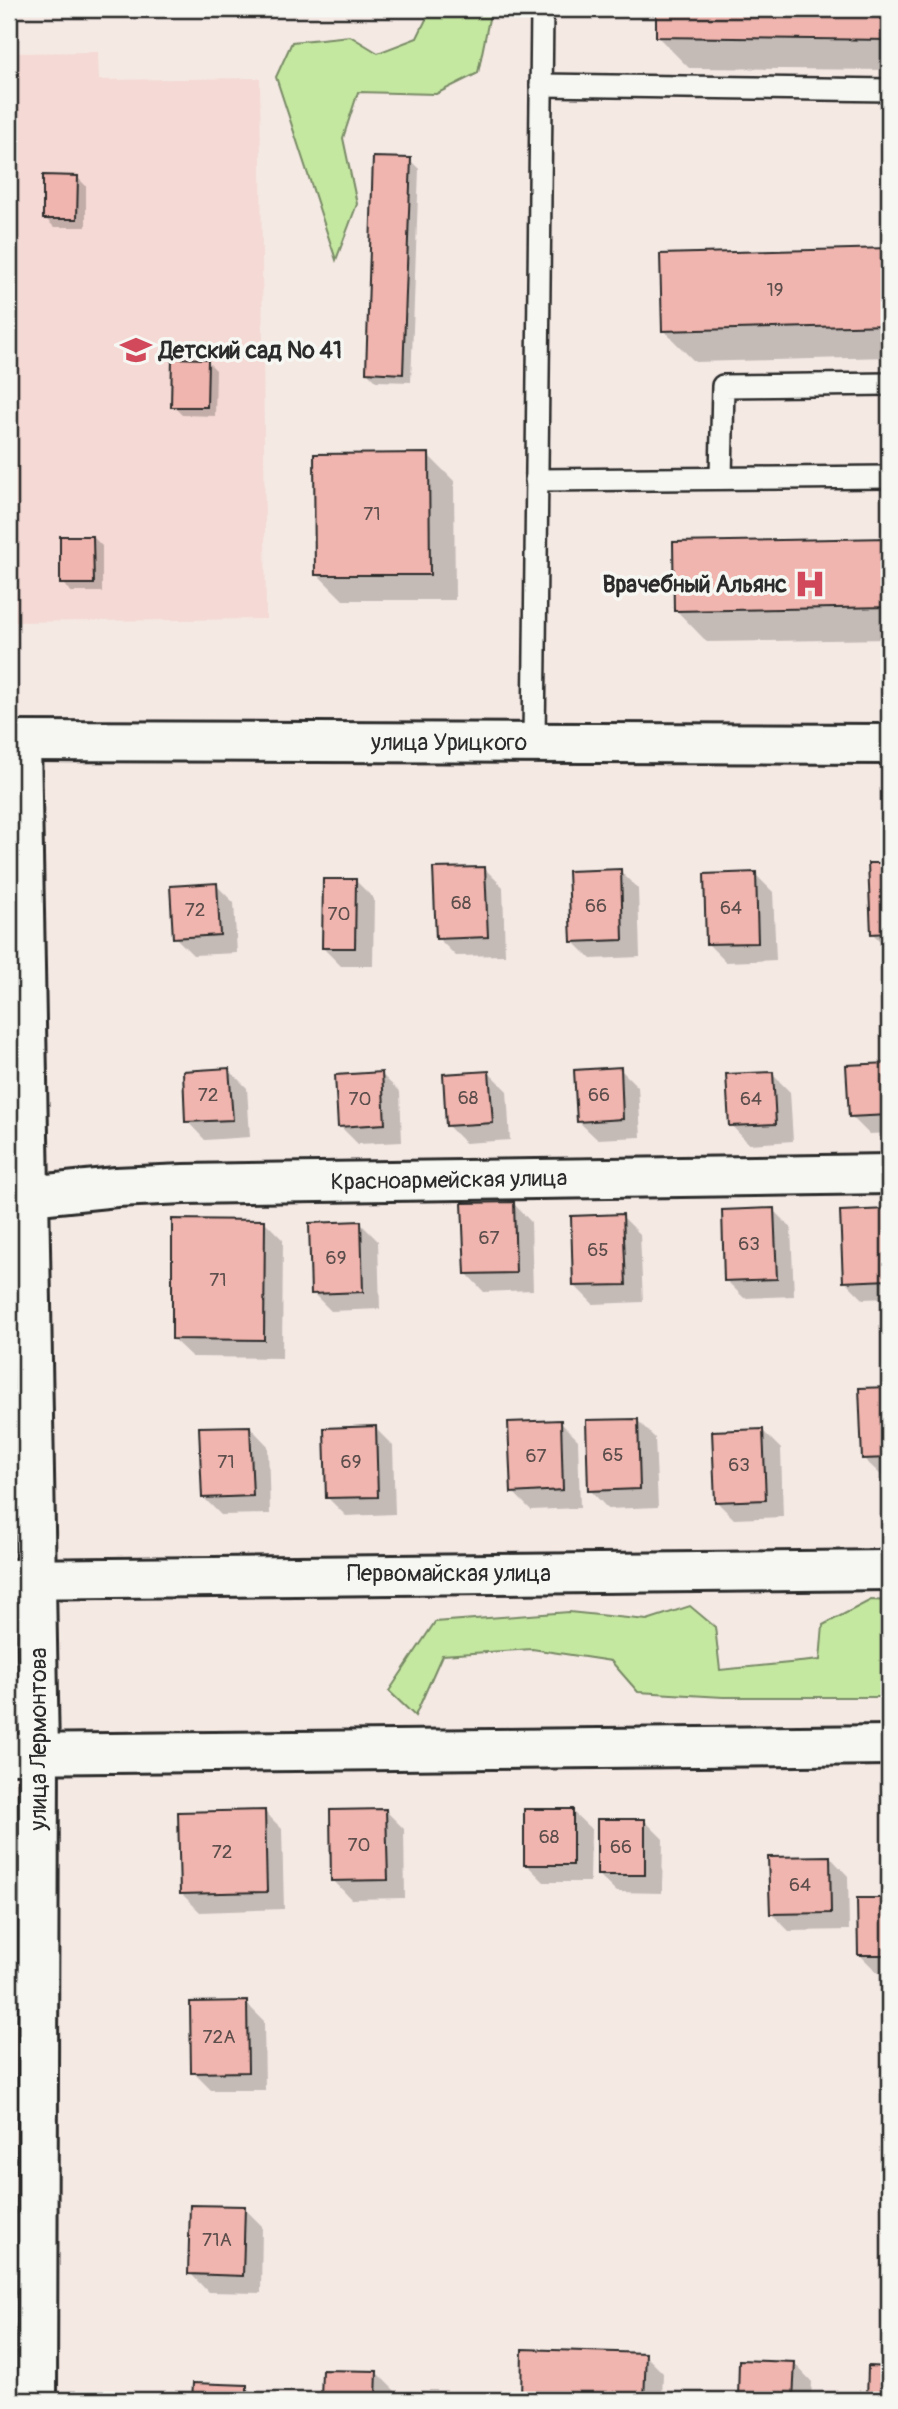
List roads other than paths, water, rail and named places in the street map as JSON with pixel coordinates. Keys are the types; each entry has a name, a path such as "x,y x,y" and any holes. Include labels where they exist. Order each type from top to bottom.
{"street":[{"name":"улица Урицкого","path":"15,742 889,744"},
{"name":"улица Лермонтова","path":"15,742 24,1754 37,2400"},
{"name":"Красноармейская улица","path":"20,1198 116,1186 184,1184 889,1174"},
{"name":"Первомайская улица","path":"23,1579 889,1570"},
{"path":"24,1754 889,1745"}],"lane":[{"path":"534,742 542,9"},
{"path":"541,85 889,90"},
{"path":"721,478 723,386 889,384"},
{"path":"536,480 889,477"}],"place":[{"name":"Детский сад № 41","path":"136,350"},
{"name":"Врачебный Альянс","path":"810,584"}]}
